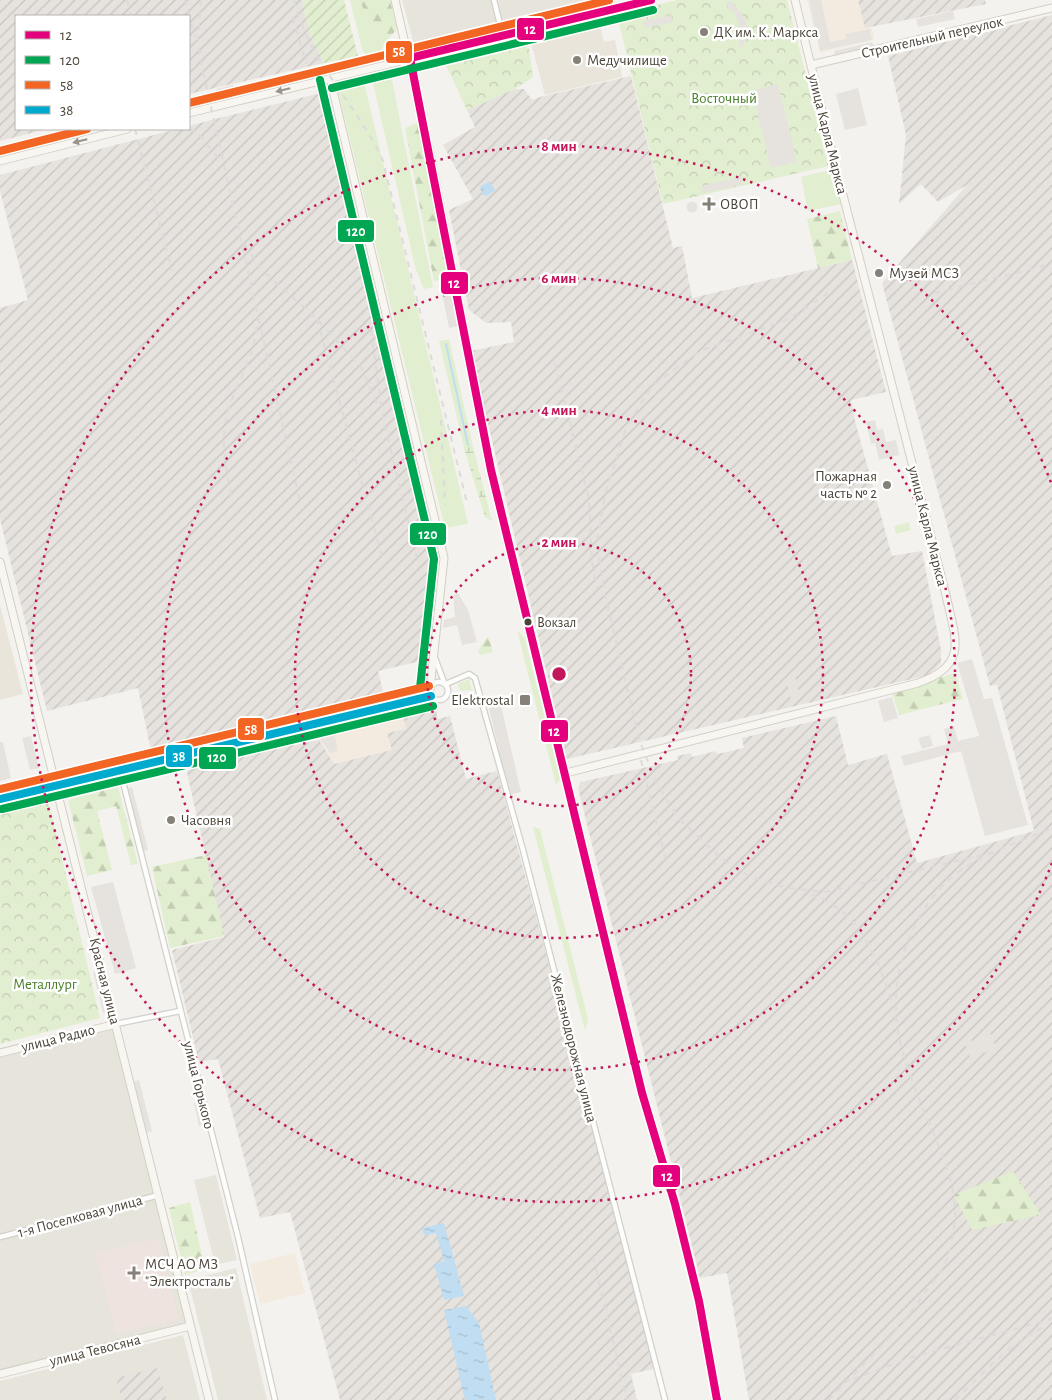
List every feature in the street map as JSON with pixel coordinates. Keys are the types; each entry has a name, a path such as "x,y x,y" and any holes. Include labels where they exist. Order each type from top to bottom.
{"street":[{"path":"395,0 410,58 491,470 566,773 642,1093 675,1204 699,1302 716,1400"},
{"path":"494,0 503,37"},
{"path":"190,113 503,37 632,2 650,0"},
{"name":"улица Карла Маркса","path":"566,773 918,683 946,670 955,652 955,642 946,595 834,164 795,0"},
{"name":"Строительный переулок","path":"811,65 1052,8"},
{"path":"330,78 444,558 433,653 431,692 438,700 446,698 449,691 433,653"},
{"path":"0,161 123,130"},
{"name":"Красная улица","path":"0,562 209,1400"},
{"name":"Железнодорожная улица","path":"445,683 472,674 480,697 523,850 664,1400"},
{"path":"0,799 120,770 149,759 431,692 437,682 445,683"},
{"name":"улица Горького","path":"120,770 238,1237 275,1400"},
{"path":"116,1024 180,1011"},
{"name":"улица Радио","path":"0,1053 116,1024"},
{"name":"1-я Поселковая улица","path":"0,1237 159,1195"},
{"name":"улица Тевосяна","path":"0,1374 190,1326"}],"shaded area":[{"path":"0,0 302,0 310,34 324,63 190,94 190,15 15,15 15,130 43,130 0,141"},
{"path":"402,0 606,0 415,48"},
{"path":"807,0 858,0 865,28 872,28 874,40 820,53"},
{"path":"809,0 821,0 830,42 846,39 845,34 870,29 872,40 820,51"},
{"path":"858,0 985,0 986,4 865,28"},
{"path":"731,1 745,18 748,31 743,47 738,46 741,36 735,13 728,8 726,2"},
{"path":"953,11 955,19 918,27 916,19"},
{"path":"671,15 673,22 645,28 643,21"},
{"path":"1052,15 1052,1400 749,1400 727,1273 700,1278 578,788 581,782 678,760 677,756 691,753 692,757 716,751 717,754 744,748 742,738 836,716 848,765 887,754 917,863 1034,831 997,685 990,686 882,283 967,185 938,202 921,184 899,204 906,135 888,56"},
{"name":"Медучилище","path":"599,22 604,42 615,40 622,77 545,95 530,39"},
{"path":"872,42 874,47 835,56 834,51"},
{"path":"631,76 673,248 682,246 692,298 852,260 886,392 851,400 855,421 892,556 922,551 941,650 941,663 929,675 567,759 471,351 514,342 511,322 486,323 469,310 449,210 473,199 443,145 475,127 467,110 515,89 524,89 532,100"},
{"path":"778,84 797,162 771,168 752,91"},
{"path":"233,85 235,93 218,96 216,89"},
{"path":"858,88 867,125 845,130 836,94"},
{"path":"325,92 436,546 425,660 378,671 384,695 274,723 151,751 138,688 47,711 0,519 0,308 28,300 0,191 0,175 173,130 190,130 190,126"},
{"path":"741,177 742,185 702,193 701,186"},
{"path":"690,202 694,202 697,207 696,211 690,212 687,209 687,205"},
{"path":"451,286 460,326 449,328 441,288"},
{"path":"875,420 877,430 883,429 886,442 896,440 899,455 879,460 875,443 871,444 866,422"},
{"path":"458,593 468,610 477,642 462,645 457,625 443,628 444,620 455,617 453,595"},
{"path":"0,605 23,694 0,700"},
{"path":"972,659 984,699 992,698 1028,825 985,836 961,751 904,766 901,756 948,744 944,729 954,726 958,741 979,736 957,663"},
{"path":"795,677 800,697 791,699 786,679"},
{"path":"892,697 898,718 884,722 878,701"},
{"path":"501,705 521,792 509,795 489,708"},
{"path":"435,706 438,719 450,716 466,779 497,771 657,1368 631,1374 637,1400 340,1400 290,1212 260,1218 218,1059 199,1062 172,950 224,937 186,768 277,745 295,745 319,740 334,764 392,750 387,733 406,729 403,714"},
{"path":"403,714 407,729 392,750 334,764 319,740"},
{"path":"334,733 338,751 330,753 319,737"},
{"path":"930,735 933,746 922,749 918,738"},
{"path":"31,736 39,768 30,770 22,738"},
{"path":"0,742 3,742 11,778 0,781"},
{"path":"132,787 148,850 143,852 127,788"},
{"path":"113,882 136,968 115,974 91,887"},
{"path":"101,970 111,1011 103,1013 93,972"},
{"path":"116,1024 190,1326 0,1374 0,1053"},
{"path":"991,1034 996,1049 970,1057 965,1043"},
{"path":"139,1080 152,1131 146,1133 133,1082"},
{"path":"201,1101 207,1124 199,1126 194,1103"},
{"path":"216,1175 237,1260 215,1265 194,1180"},
{"name":"МСЧ АО МЗ \"Электросталь\"","path":"159,1238 179,1320 116,1334 95,1253"},
{"path":"295,1253 305,1293 260,1304 250,1264"},
{"path":"236,1268 267,1400 218,1400 188,1280"},
{"path":"183,1335 200,1400 0,1400 0,1381"},
{"path":"157,1368 167,1400 122,1400 116,1378"}],"green space":[{"path":"302,0 344,0 358,56 324,63 310,34"},
{"path":"350,0 359,0 383,45 381,52 367,54 363,52"},
{"path":"359,0 390,0 397,29 383,45"},
{"name":"Восточный","path":"677,0 787,0 829,166 663,204 617,15"},
{"path":"521,41 529,49 533,77 515,89 467,110 444,61"},
{"path":"391,75 433,287 424,289 416,270 372,79"},
{"path":"364,82 468,524 445,528 337,86"},
{"path":"417,123 451,278 434,281 405,128"},
{"path":"830,170 841,204 808,211 801,177"},
{"path":"840,211 852,260 818,268 807,219"},
{"path":"449,339 473,447 468,445 465,452 439,341"},
{"path":"468,445 473,447 492,521 485,517 465,452"},
{"path":"909,522 911,530 896,534 894,526"},
{"path":"517,630 525,639 560,779 556,785"},
{"path":"487,637 493,652 480,655 478,651"},
{"path":"955,673 963,699 899,715 892,692"},
{"path":"469,679 472,690 460,691 458,684"},
{"path":"118,787 138,864 131,865 116,806 97,811 112,870 87,876 68,800"},
{"name":"Металлург","path":"48,800 100,1018 0,1044 0,812"},
{"path":"533,827 540,829 588,1019 585,1031"},
{"path":"206,855 224,936 170,948 152,867"},
{"path":"1013,1171 1041,1215 972,1230 954,1195"},
{"path":"190,1202 205,1269 185,1275 169,1208"}],"water":[{"path":"490,181 495,191 486,196 482,194 480,187"},
{"path":"444,1223 464,1296 444,1300 434,1264 444,1261 436,1233 424,1235 422,1228"},
{"path":"466,1306 479,1323 496,1400 465,1400 444,1310"}],"waterway":[{"path":"446,344 468,445"}],"railway":[{"path":"127,0 131,15"},
{"path":"185,0 189,15"},
{"path":"201,0 198,38 202,67 300,502"},
{"path":"294,0 301,23 322,64 360,120 383,161 467,503"},
{"path":"293,17 306,64"},
{"path":"190,19 195,38"},
{"path":"190,129 202,138 218,158"},
{"path":"135,130 172,271"},
{"path":"244,244 262,270 317,319 361,367 378,406"},
{"path":"935,293 1052,264"},
{"path":"828,293 789,319 700,351 652,386 626,428 606,491 597,540 604,590 640,742 656,781 678,818 721,858 749,876 787,888 825,892 995,852"},
{"path":"317,319 383,560"},
{"path":"231,495 224,455 225,425 231,403 254,345 257,320"},
{"path":"371,330 383,418 417,558"},
{"path":"380,356 392,393 430,555"},
{"path":"555,363 589,499 592,562 597,588"},
{"path":"441,420 445,505"},
{"path":"641,760 667,865"},
{"path":"828,1400 879,1348 915,1307 944,1265 953,1233 955,1204 949,1175 909,1072 897,1028 896,997 898,977 909,938 929,902 957,873 991,853 1052,828"},
{"path":"811,895 828,902 843,912 855,924 874,955 893,1006"},
{"path":"593,1257 627,1400"},
{"path":"853,1379 912,1357 1052,1319"},
{"path":"955,1400 987,1368 1010,1349 1048,1325"}],"transit line":[{"name":"58","path":"190,103 609,0"},
{"name":"12","path":"410,58 651,0"},
{"name":"120","path":"332,88 653,10"},
{"name":"12","path":"410,58 491,470 642,1093 675,1204 699,1301 717,1400"},
{"name":"120","path":"320,80 434,559 420,688"},
{"name":"58","path":"0,151 83,130"},
{"name":"58","path":"0,789 429,686"},
{"name":"38","path":"0,799 431,696"},
{"name":"120","path":"2,809 433,706"}],"place":[{"name":"ДК им. К. Маркса","path":"704,32"},
{"name":"Медучилище","path":"577,60"},
{"name":"ОВОП","path":"709,204"},
{"name":"Музей МСЗ","path":"879,273"},
{"name":"Пожарная часть № 2","path":"887,485"},
{"name":"Вокзал","path":"528,622"},
{"name":"Elektrostal","path":"525,700"},
{"name":"Часовня","path":"171,820"},
{"name":"МСЧ АО МЗ \"Электросталь\"","path":"134,1273"}]}
